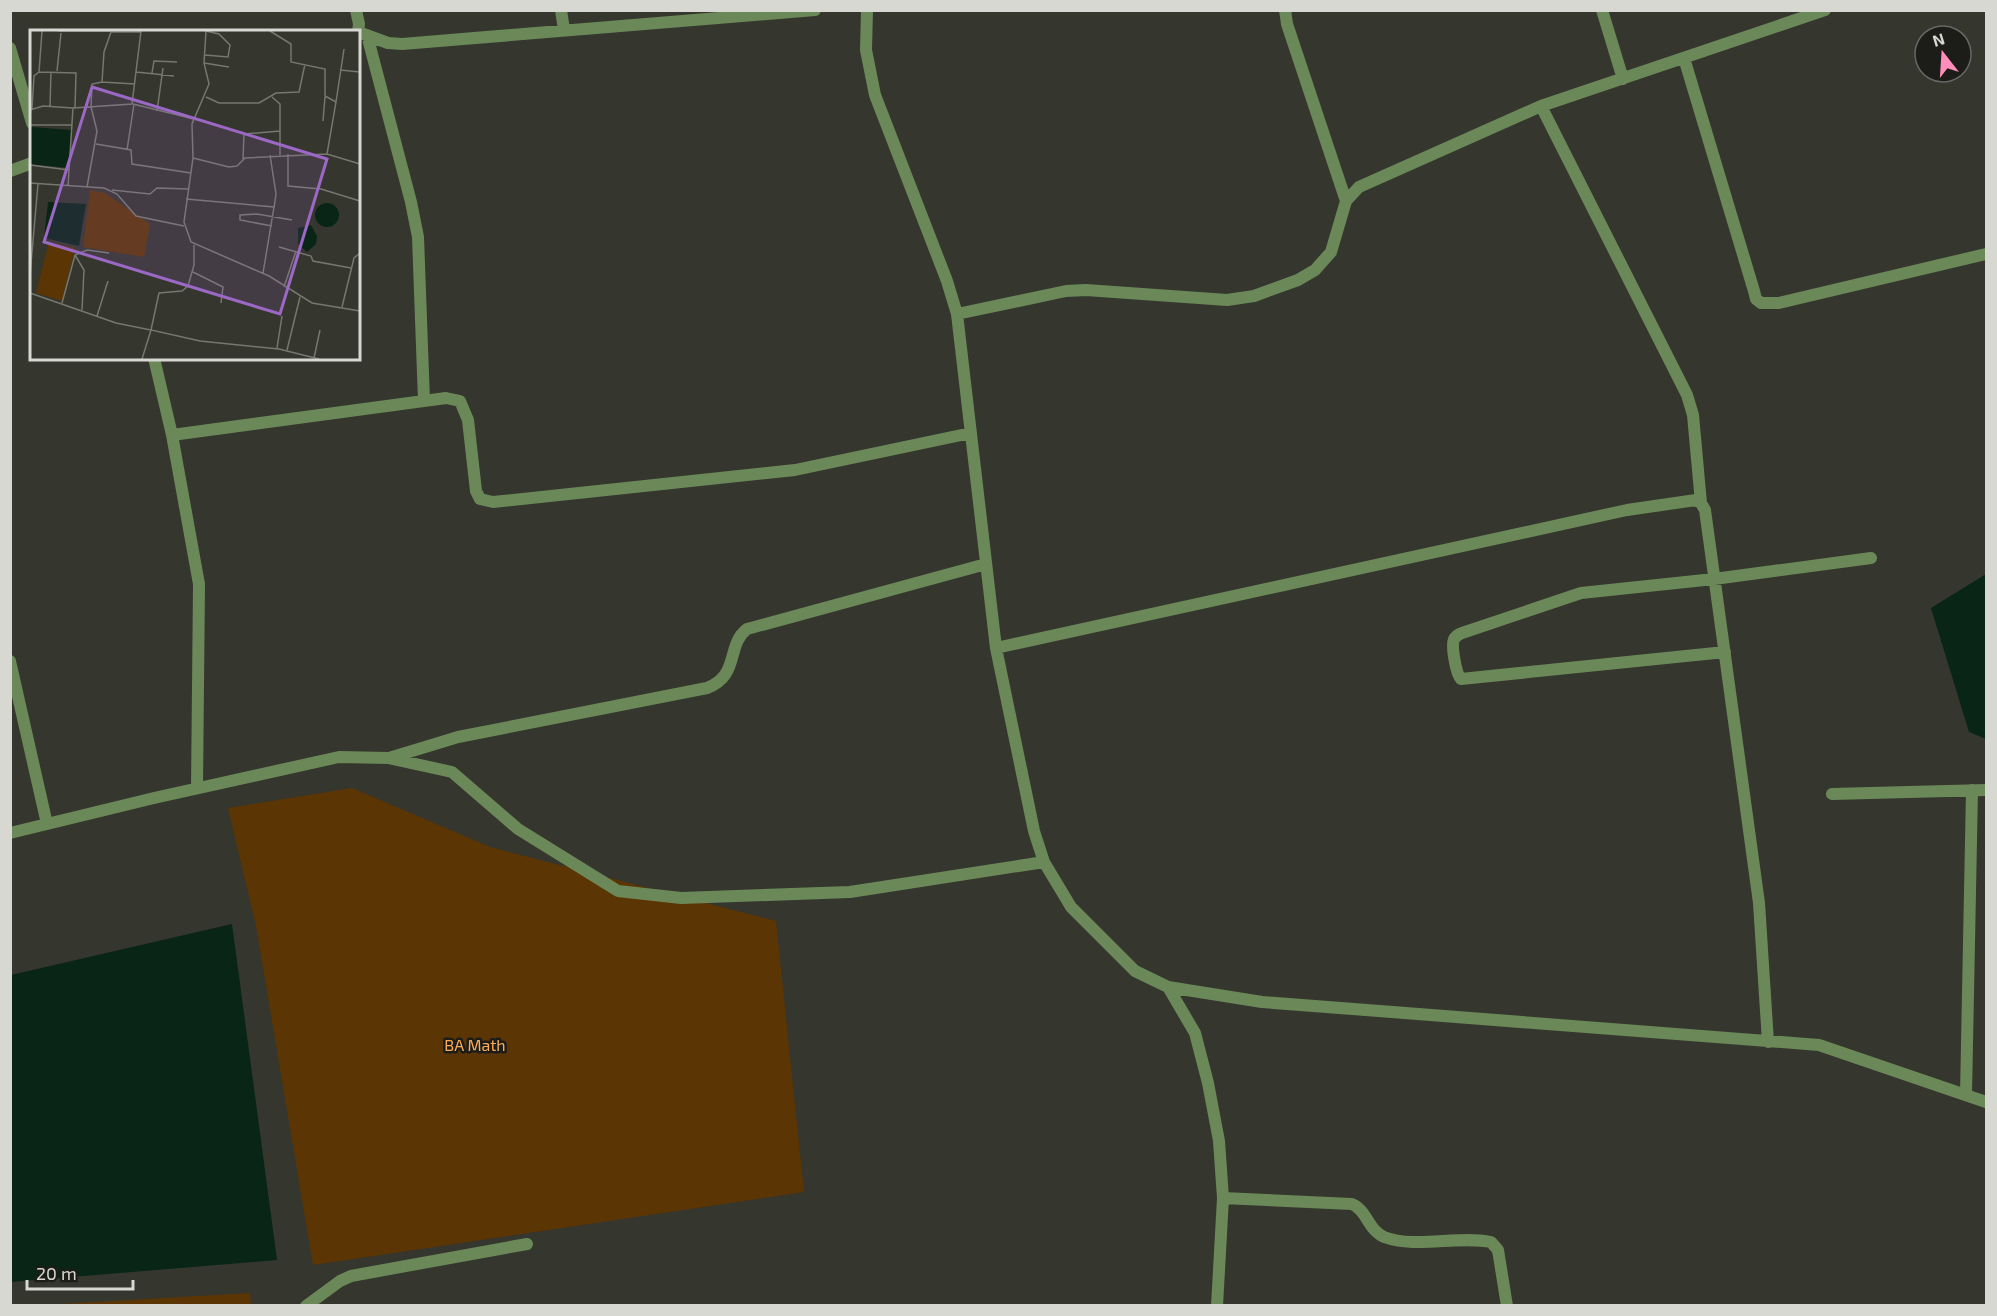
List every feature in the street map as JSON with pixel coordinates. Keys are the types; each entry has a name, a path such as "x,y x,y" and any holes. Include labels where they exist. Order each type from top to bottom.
{"street":[{"path":"356,10 358,24 411,202 418,237 424,401"},
{"path":"561,10 564,30"},
{"path":"361,33 388,43 402,44 815,10"},
{"path":"867,10 866,50 875,95 947,281 957,314 996,648 1034,831 1044,862 1071,907 1135,971 1168,987 1262,1002 1819,1045 1986,1102"},
{"path":"1285,10 1287,24 1346,201"},
{"path":"1602,10 1623,78"},
{"path":"957,314 1066,291 1086,290 1227,300 1254,296 1298,280 1316,270 1331,252 1346,201 1359,187 1541,106 1825,10"},
{"path":"10,48 30,116"},
{"path":"1684,58 1754,291 1761,303 1779,303 1986,254"},
{"path":"1541,106 1687,395 1693,415 1701,503 1705,510 1759,903 1768,1041"},
{"path":"10,171 30,164"},
{"path":"154,360 172,435 199,584 198,788"},
{"path":"172,435 446,398 460,401 468,420 476,490 480,499 493,502 795,470 971,433"},
{"path":"996,648 1627,510 1685,500 1696,500 1701,503"},
{"path":"1725,652 1461,679 1457,674 1453,641 1462,633 1581,593 1714,579 1871,558"},
{"path":"388,758 458,736 707,688 725,677 741,634 747,629 986,564"},
{"path":"10,661 15,697 47,824"},
{"path":"10,833 198,788 339,758 388,758 452,772 518,829 618,891 681,898 850,892 1044,862"},
{"path":"1966,1095 1972,790"},
{"path":"1832,794 1986,790"},
{"path":"1168,987 1194,1033 1208,1083 1219,1141 1223,1198 1217,1305"},
{"path":"1223,1198 1352,1204 1361,1210 1375,1232 1398,1241 1491,1242 1498,1250 1507,1305"},
{"path":"306,1305 351,1276 527,1244"}],"green space":[{"name":"BA Math","path":"352,788 490,847 776,921 804,1192 313,1265 256,926 228,808"},
{"path":"250,1293 251,1305 43,1305"}],"shaded area":[{"path":"1986,574 1986,739 1969,732 1931,608"},
{"path":"232,924 277,1260 11,1282 11,975"}]}
